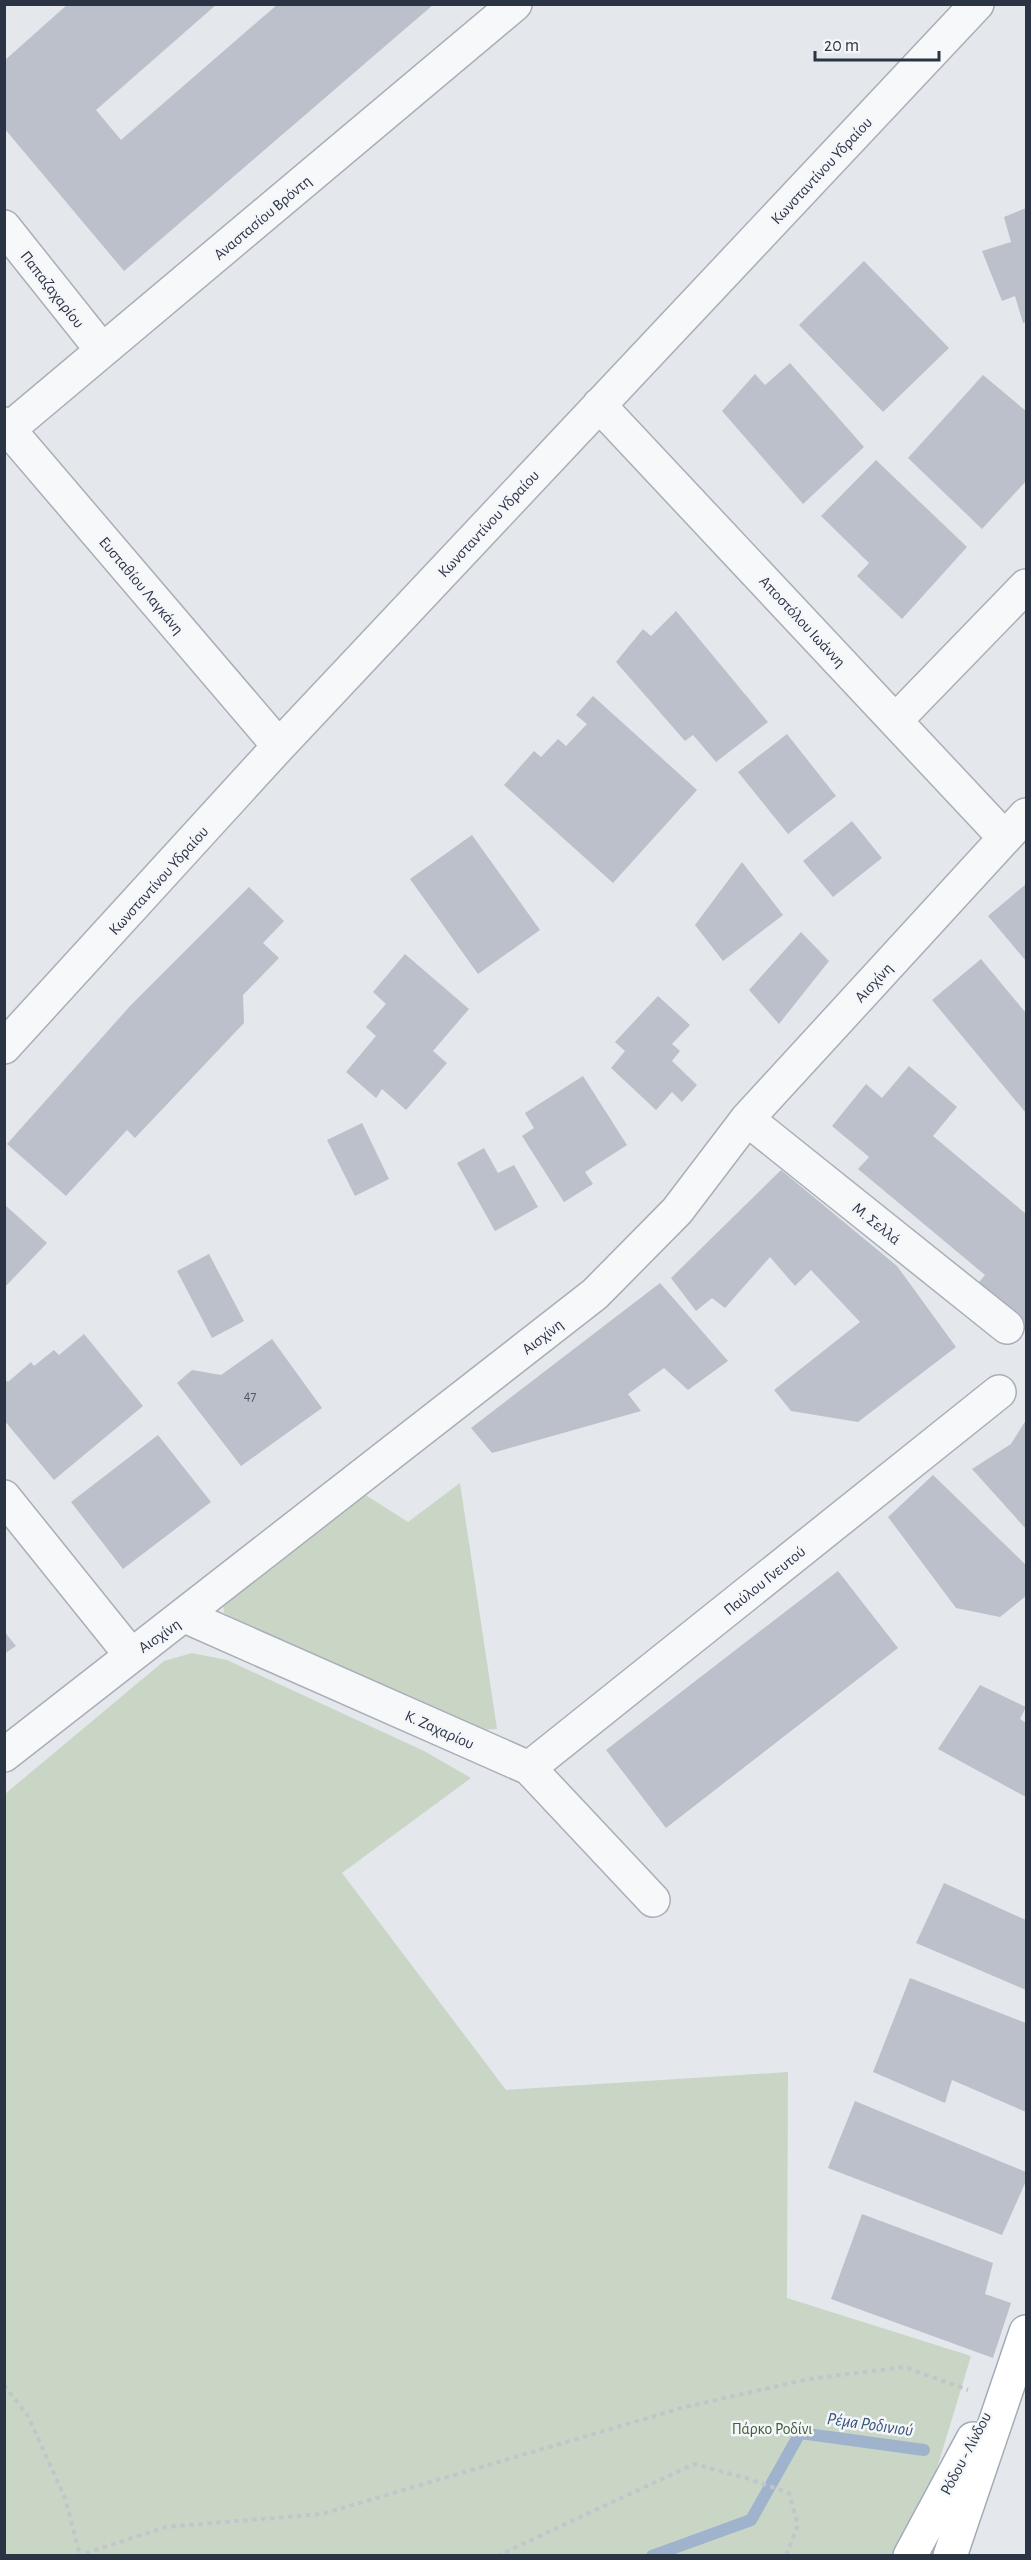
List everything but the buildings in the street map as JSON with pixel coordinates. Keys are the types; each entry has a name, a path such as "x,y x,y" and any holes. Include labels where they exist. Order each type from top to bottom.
{"main road":[{"name":"Ρόδου - Λίνδου","path":"910,2556 1024,2345"},
{"name":"Ρόδου - Λίνδου","path":"950,2556 1024,2345"}],"street":[{"name":"Αναστασίου Βρόντη","path":"7,427 515,4"},
{"name":"Κωνσταντίνου Υδραίου","path":"10,1029 977,4"},
{"name":"Παπαζαχαρίου","path":"4,227 102,350"},
{"name":"Αποστόλου Ιωάννη","path":"599,405 896,720 1016,827"},
{"name":"Ευσταθίου Λαγκάνη","path":"7,427 279,746"},
{"path":"896,720 1026,586"},
{"name":"Αισχίνη","path":"4,1755 595,1294 677,1211 747,1119 1016,827"},
{"name":"Μ. Σελλά","path":"747,1119 1007,1327"},
{"name":"Παύλου Γνευτού","path":"529,1768 999,1392"},
{"path":"4,1497 131,1655"},
{"name":"Κ. Ζαχαρίου","path":"185,1616 529,1768 653,1900"}],"path":[{"path":"4,2385 28,2416 65,2498 79,2555 166,2527 322,2514 685,2407 809,2379 904,2367 994,2400"},
{"path":"497,2556 694,2464 789,2493 798,2525 786,2556"}],"green space":[{"path":"460,1483 497,1729 478,1730 282,1644 224,1613 222,1595 364,1494 408,1522"},
{"name":"Πάρκο Ροδίνι","path":"192,1653 227,1660 424,1751 471,1778 342,1873 506,2090 788,2072 787,2298 971,2356 925,2508 894,2555 5,2556 5,1794 164,1661"}],"waterway":[{"name":"Ρέμα Ροδινιού","path":"652,2556 751,2520 800,2433 924,2450"}]}
